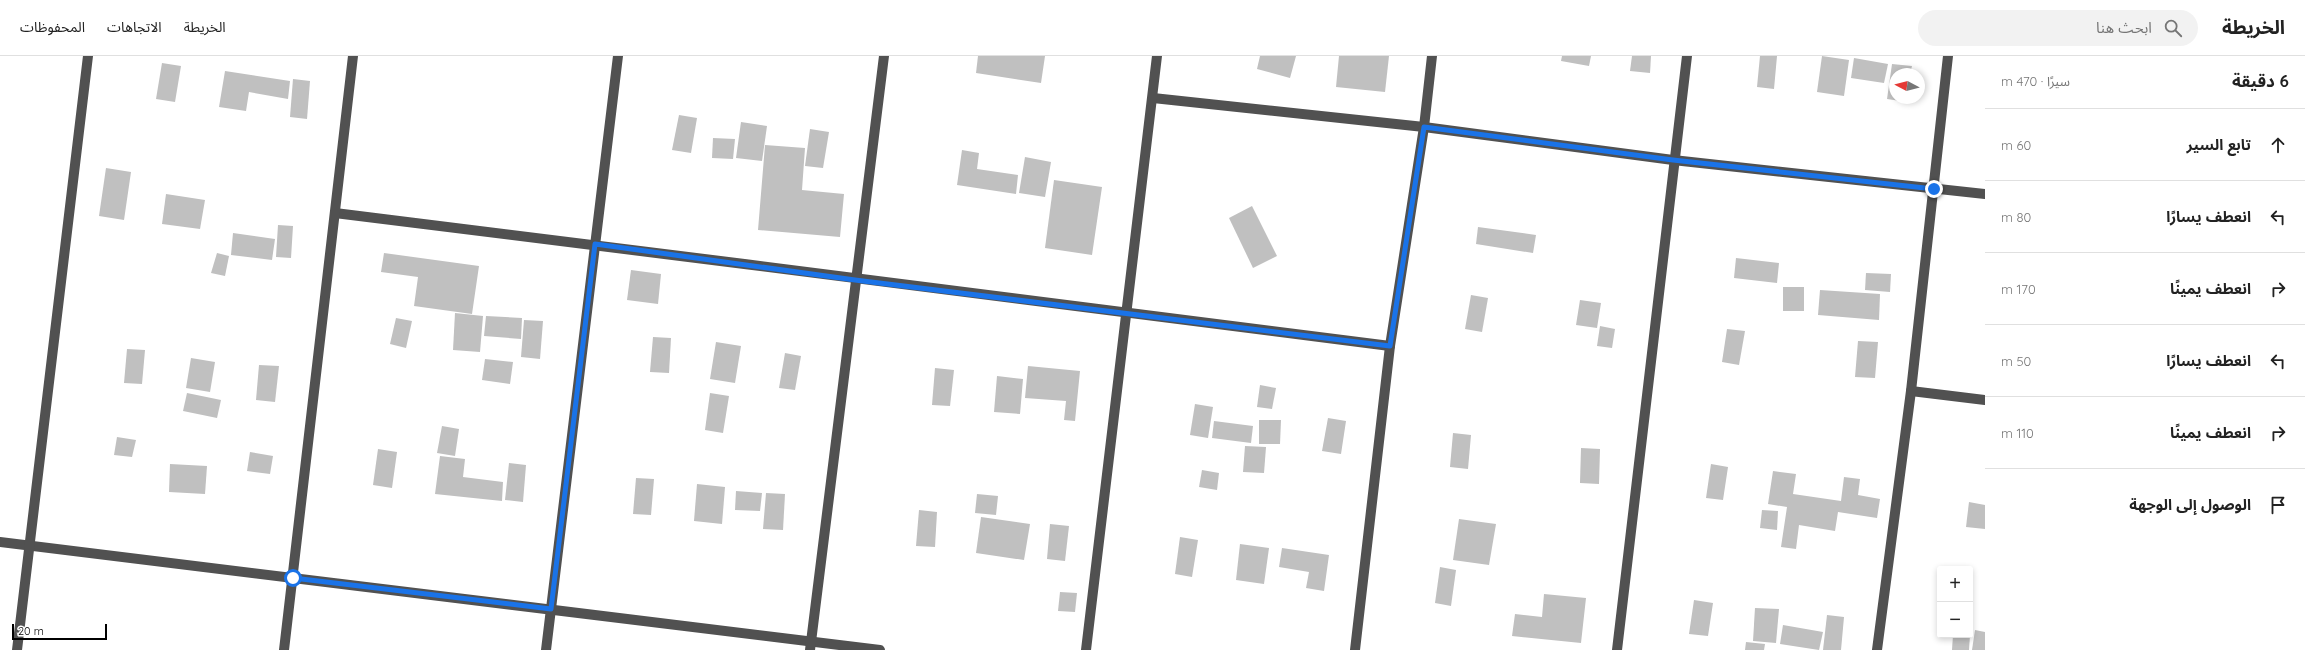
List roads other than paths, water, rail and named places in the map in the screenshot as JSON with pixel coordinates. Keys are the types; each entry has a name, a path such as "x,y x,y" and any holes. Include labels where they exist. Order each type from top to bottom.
{"street":[{"path":"17,650 88,56"},
{"path":"284,650 354,56"},
{"path":"546,650 618,56"},
{"path":"811,645 855,280 884,56"},
{"path":"1086,650 1157,56"},
{"path":"1355,650 1390,346 1424,127 1432,56"},
{"path":"1617,650 1673,160 1687,56"},
{"path":"1876,650 1911,392 1948,56"},
{"path":"1153,98 1424,127 1673,160 1985,194"},
{"path":"335,213 595,244 855,280 1390,346"},
{"path":"1911,392 1985,400"},
{"path":"0,542 551,609 811,645 880,650"}]}
